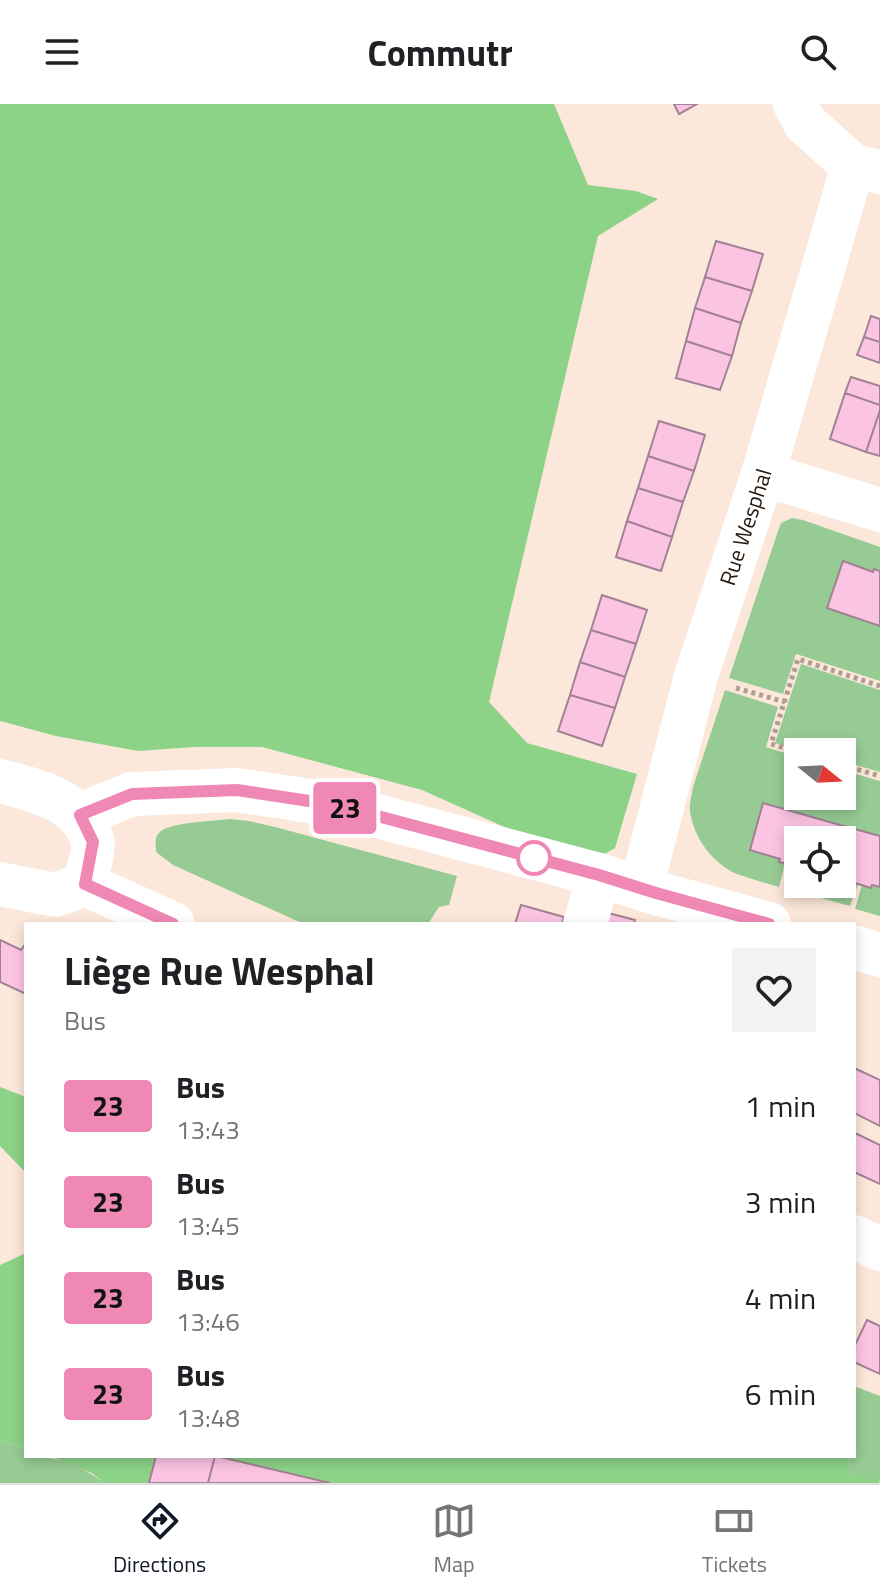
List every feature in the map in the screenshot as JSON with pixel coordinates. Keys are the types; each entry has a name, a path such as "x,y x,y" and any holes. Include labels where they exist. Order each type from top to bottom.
{"street":[{"path":"795,104 805,123 866,169"},
{"name":"Rue Wesphal","path":"647,902 696,676 866,169"},
{"path":"763,474 880,510"},
{"path":"0,781 41,792 80,815 93,842 85,884"},
{"path":"80,815 132,794 237,790 336,805 599,875 647,902 758,922"},
{"path":"586,922 599,875"},
{"path":"0,884 55,895 85,884 169,922"},
{"path":"856,948 880,955"},
{"path":"856,1238 880,1249"}],"path":[{"path":"784,748 771,744 798,659 880,686"},
{"path":"696,676 785,702"},
{"path":"856,769 880,776"}],"green space":[{"path":"0,104 554,104 588,185 636,191 658,199 598,236 489,702 527,743 637,774 615,848 599,857 511,830 422,790 262,747 138,751 56,736 0,721"},
{"path":"792,518 880,547 880,571 874,569 873,572 843,562 827,607 880,626 880,681 796,654 783,694 729,678 781,523"},
{"path":"801,664 880,690 880,772 856,765 856,738 784,738 784,745 775,743"},
{"path":"725,690 778,707 766,747 784,753 784,809 764,803 750,850 784,862 779,887 737,874 712,857 692,821 690,805"},
{"path":"856,774 880,781 880,836 856,829 856,826 845,826 789,810 856,810"},
{"path":"230,819 249,821 457,876 449,905 439,907 429,922 300,922 173,865 156,852 159,833 181,824"},
{"path":"862,885 880,887 880,916 855,909"},
{"path":"821,898 853,898 850,906"},
{"path":"0,1087 24,1096 24,1171 0,1146"},
{"path":"24,1254 24,1447 0,1440 0,1265"},
{"path":"856,1387 880,1396 880,1481 852,1475 848,1458 856,1458"},
{"path":"0,1440 24,1447 24,1458 57,1460 77,1467 104,1483 0,1483"},
{"path":"54,1458 155,1458 149,1483 104,1483 92,1473"},
{"path":"224,1458 848,1458 852,1475 880,1483 330,1483"}],"building":[{"path":"674,104 697,104 679,114"},
{"path":"716,241 763,254 752,291 705,277"},
{"path":"705,277 752,291 741,323 695,308"},
{"path":"695,308 741,323 732,356 686,341"},
{"path":"871,316 880,319 880,342 864,337"},
{"path":"864,337 880,342 880,363 857,355"},
{"path":"686,341 732,356 720,390 676,378"},
{"path":"851,377 880,386 880,405 845,393"},
{"path":"845,393 880,405 866,452 830,439"},
{"path":"880,410 880,456 866,452"},
{"path":"659,421 705,435 694,471 648,456"},
{"path":"648,456 694,471 683,502 638,488"},
{"path":"638,488 683,502 672,537 627,521"},
{"path":"627,521 672,537 661,571 616,557"},
{"path":"843,561 873,572 874,569 880,571 880,626 827,608"},
{"path":"602,595 647,610 636,644 591,630"},
{"path":"591,630 636,644 625,677 580,662"},
{"path":"580,662 625,677 615,708 570,695"},
{"path":"570,695 615,708 602,746 558,731"},
{"path":"763,803 840,825 784,826 784,863 779,862 780,859 750,850"},
{"path":"856,829 880,836 880,887 872,885 871,888 856,883"},
{"path":"521,905 564,917 563,922 516,922"},
{"path":"597,910 635,920 634,922 594,922"},
{"path":"0,940 21,950 24,946 24,993 0,982"},
{"path":"856,1069 880,1080 880,1126 856,1114"},
{"path":"856,1133 880,1145 880,1184 856,1173"},
{"path":"867,1320 880,1326 880,1374 856,1363 856,1343"},
{"path":"155,1458 214,1458 208,1483 149,1483"},
{"path":"214,1458 224,1458 330,1483 208,1483"}],"bus line":[{"name":"23","path":"169,922 85,884 93,842 80,815 132,794 237,790 336,805 762,922"}]}
